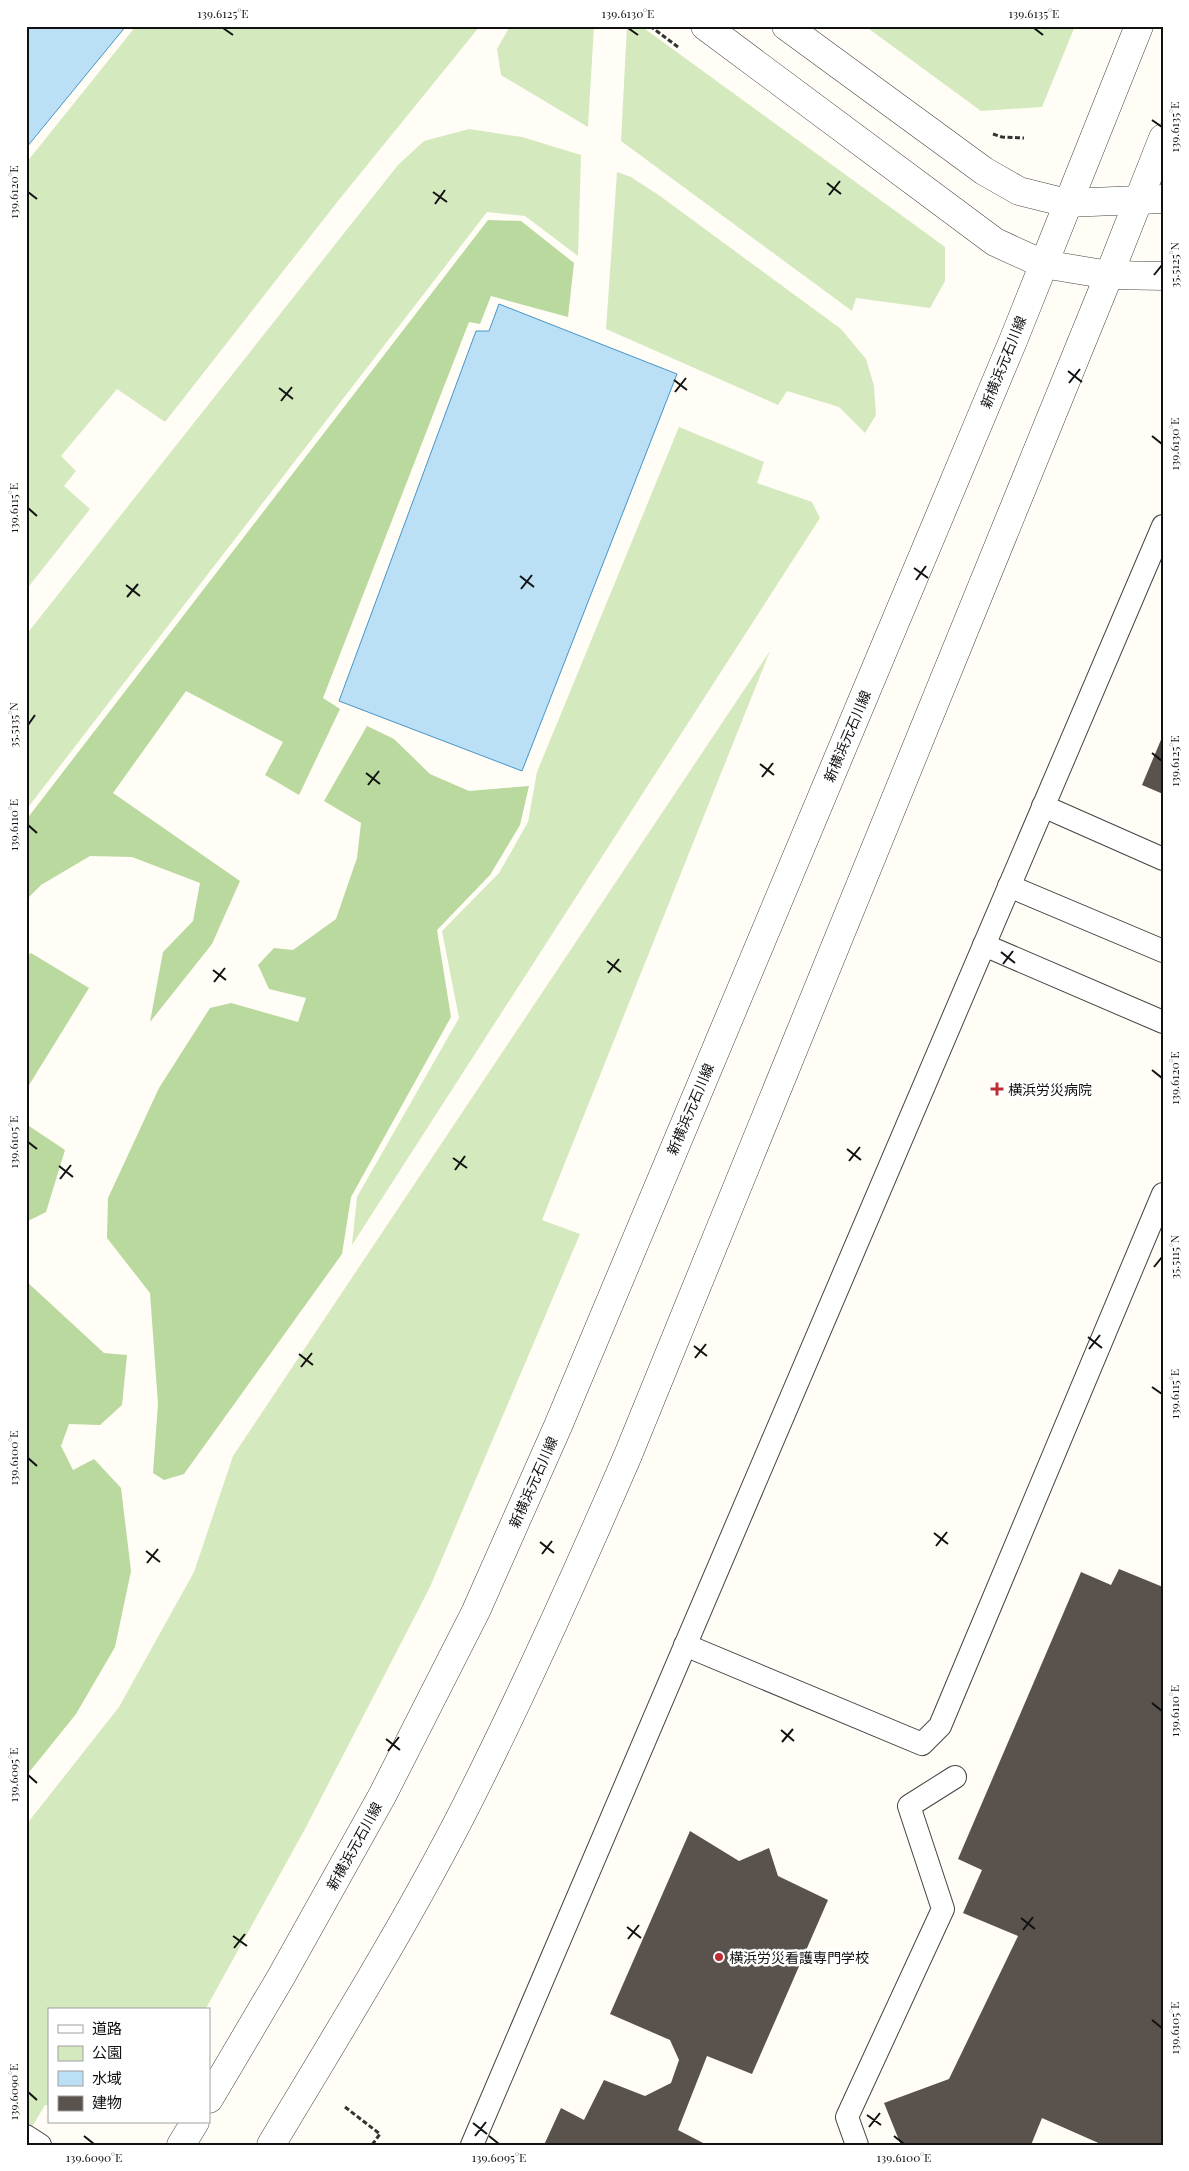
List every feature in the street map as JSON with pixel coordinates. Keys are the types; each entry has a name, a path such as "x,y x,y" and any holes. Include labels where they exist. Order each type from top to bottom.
{"street":[{"path":"705,26 995,242 1042,264 1109,275 1163,276"},
{"path":"786,26 984,171 1019,191 1067,202 1151,200"},
{"name":"新横浜元石川線","path":"210,2097 281,1977 382,1796 476,1611 577,1380 1013,340 1138,26"},
{"path":"271,2145 344,2023 465,1807 563,1605 632,1445 1109,275 1151,200 1163,138"},
{"path":"181,2145 194,2124"}],"lane":[{"path":"472,2145 1163,526"},
{"path":"1043,806 1163,859"},
{"path":"1009,886 1163,951"},
{"path":"984,945 1163,1022"},
{"path":"685,1645 922,1744 940,1726 1163,1194"},
{"path":"858,2145 847,2117 943,1910 909,1806 955,1777"}],"path":[{"path":"345,2107 380,2134 372,2145"}],"green space":[{"path":"136,26 480,26 338,201 165,422 117,389 61,456 76,471 64,486 90,509 26,590 26,163"},
{"path":"510,26 594,26 588,127 501,75 497,49"},
{"path":"627,26 641,26 945,247 945,281 930,308 856,298 852,311 621,141"},
{"path":"865,26 1075,26 1042,107 981,111"},
{"path":"469,129 522,137 581,155 578,256 525,216 487,212 26,810 26,635 398,165 424,141"},
{"path":"617,172 631,177 660,196 841,329 866,359 874,386 876,415 865,433 839,407 787,391 778,405 606,329"},
{"path":"488,220 521,221 574,263 568,317 491,296 480,324 469,322 323,698 340,709 299,795 265,775 283,742 186,691 113,793 240,881 212,944 150,1022 163,952 193,921 200,883 132,857 90,856 41,885 26,900 26,820"},
{"path":"679,427 764,462 757,483 812,502 820,518 352,1245 357,1197 459,1018 442,931 499,873 528,822 537,772"},
{"path":"770,651 542,1220 580,1234 430,1587 305,1829 206,2008 48,2008 48,2106 45,2105 26,2137 26,1825 119,1707 194,1572 233,1456"},
{"path":"367,726 394,739 430,774 469,791 529,786 520,825 490,875 437,930 451,1017 351,1197 342,1254 184,1474 164,1480 153,1473 158,1404 150,1293 107,1238 108,1198 159,1088 210,1008 231,1003 298,1022 306,998 269,989 258,965 274,948 293,950 336,919 357,858 361,823 324,801"},
{"path":"31,953 89,988 26,1090 26,957"},
{"path":"26,1124 65,1150 46,1212 26,1222"},
{"path":"26,1281 104,1353 127,1355 122,1405 100,1425 69,1424 61,1446 73,1470 94,1459 121,1488 131,1571 115,1647 76,1714 26,1776"}],"water":[{"path":"26,26 126,26 26,148"},
{"path":"499,304 677,374 522,771 339,701 476,331 489,331"}],"building":[{"path":"1163,735 1163,794 1142,785"},
{"path":"1119,1569 1163,1587 1163,2145 1103,2145 1042,2118 1031,2145 901,2145 884,2103 949,2079 1018,1936 963,1913 982,1870 958,1859 1081,1572 1111,1585"},
{"name":"横浜労災看護専門学校","path":"690,1831 739,1861 769,1848 778,1876 828,1900 752,2074 707,2056 678,2130 707,2145 544,2145 561,2108 584,2120 604,2080 645,2096 671,2083 679,2060 670,2040 610,2014"}],"place":[{"name":"横浜労災病院","path":"997,1089"},
{"name":"横浜労災看護専門学校","path":"719,1957"}]}
